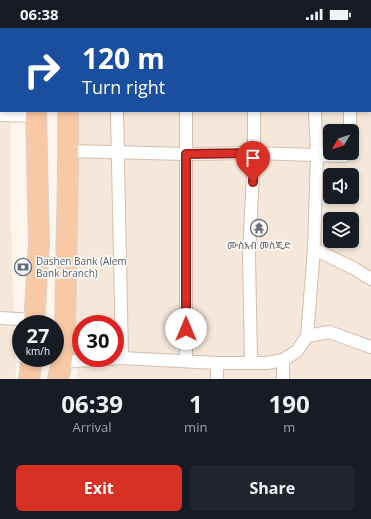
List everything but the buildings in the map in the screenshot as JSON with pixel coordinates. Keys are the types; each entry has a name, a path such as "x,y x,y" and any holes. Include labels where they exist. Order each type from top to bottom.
{"highway":[{"path":"60,371 65,311 68,112"},
{"path":"34,315 39,243 36,114"},
{"path":"29,379 31,367"}],"street":[{"path":"117,112 121,315"},
{"path":"186,112 186,361"},
{"path":"251,363 249,254 254,153 254,112"},
{"path":"124,358 217,363 267,363 284,360 297,351 307,336 314,249 317,156 315,112"},
{"path":"350,112 350,124"},
{"path":"0,115 36,114"},
{"path":"68,151 186,154 254,153 323,156"},
{"path":"314,249 355,269 371,279"},
{"path":"0,318 12,319"},
{"path":"307,336 329,332 371,347"},
{"path":"284,360 284,379"},
{"path":"217,363 217,379"},
{"path":"60,371 79,367"}],"shaded area":[{"path":"0,112 11,112 11,224 14,315 12,315 12,367 16,367 16,379 0,379"},
{"path":"73,112 371,112 371,379 77,379 77,367 124,367 124,315 76,315"}],"place":[{"name":"ሙስአብ መስጂድ","path":"259,228"},
{"name":"Dashen Bank (Alem Bank branch)","path":"23,267"}],"route":[{"path":"186,329 186,154 254,153 253,182"}]}
